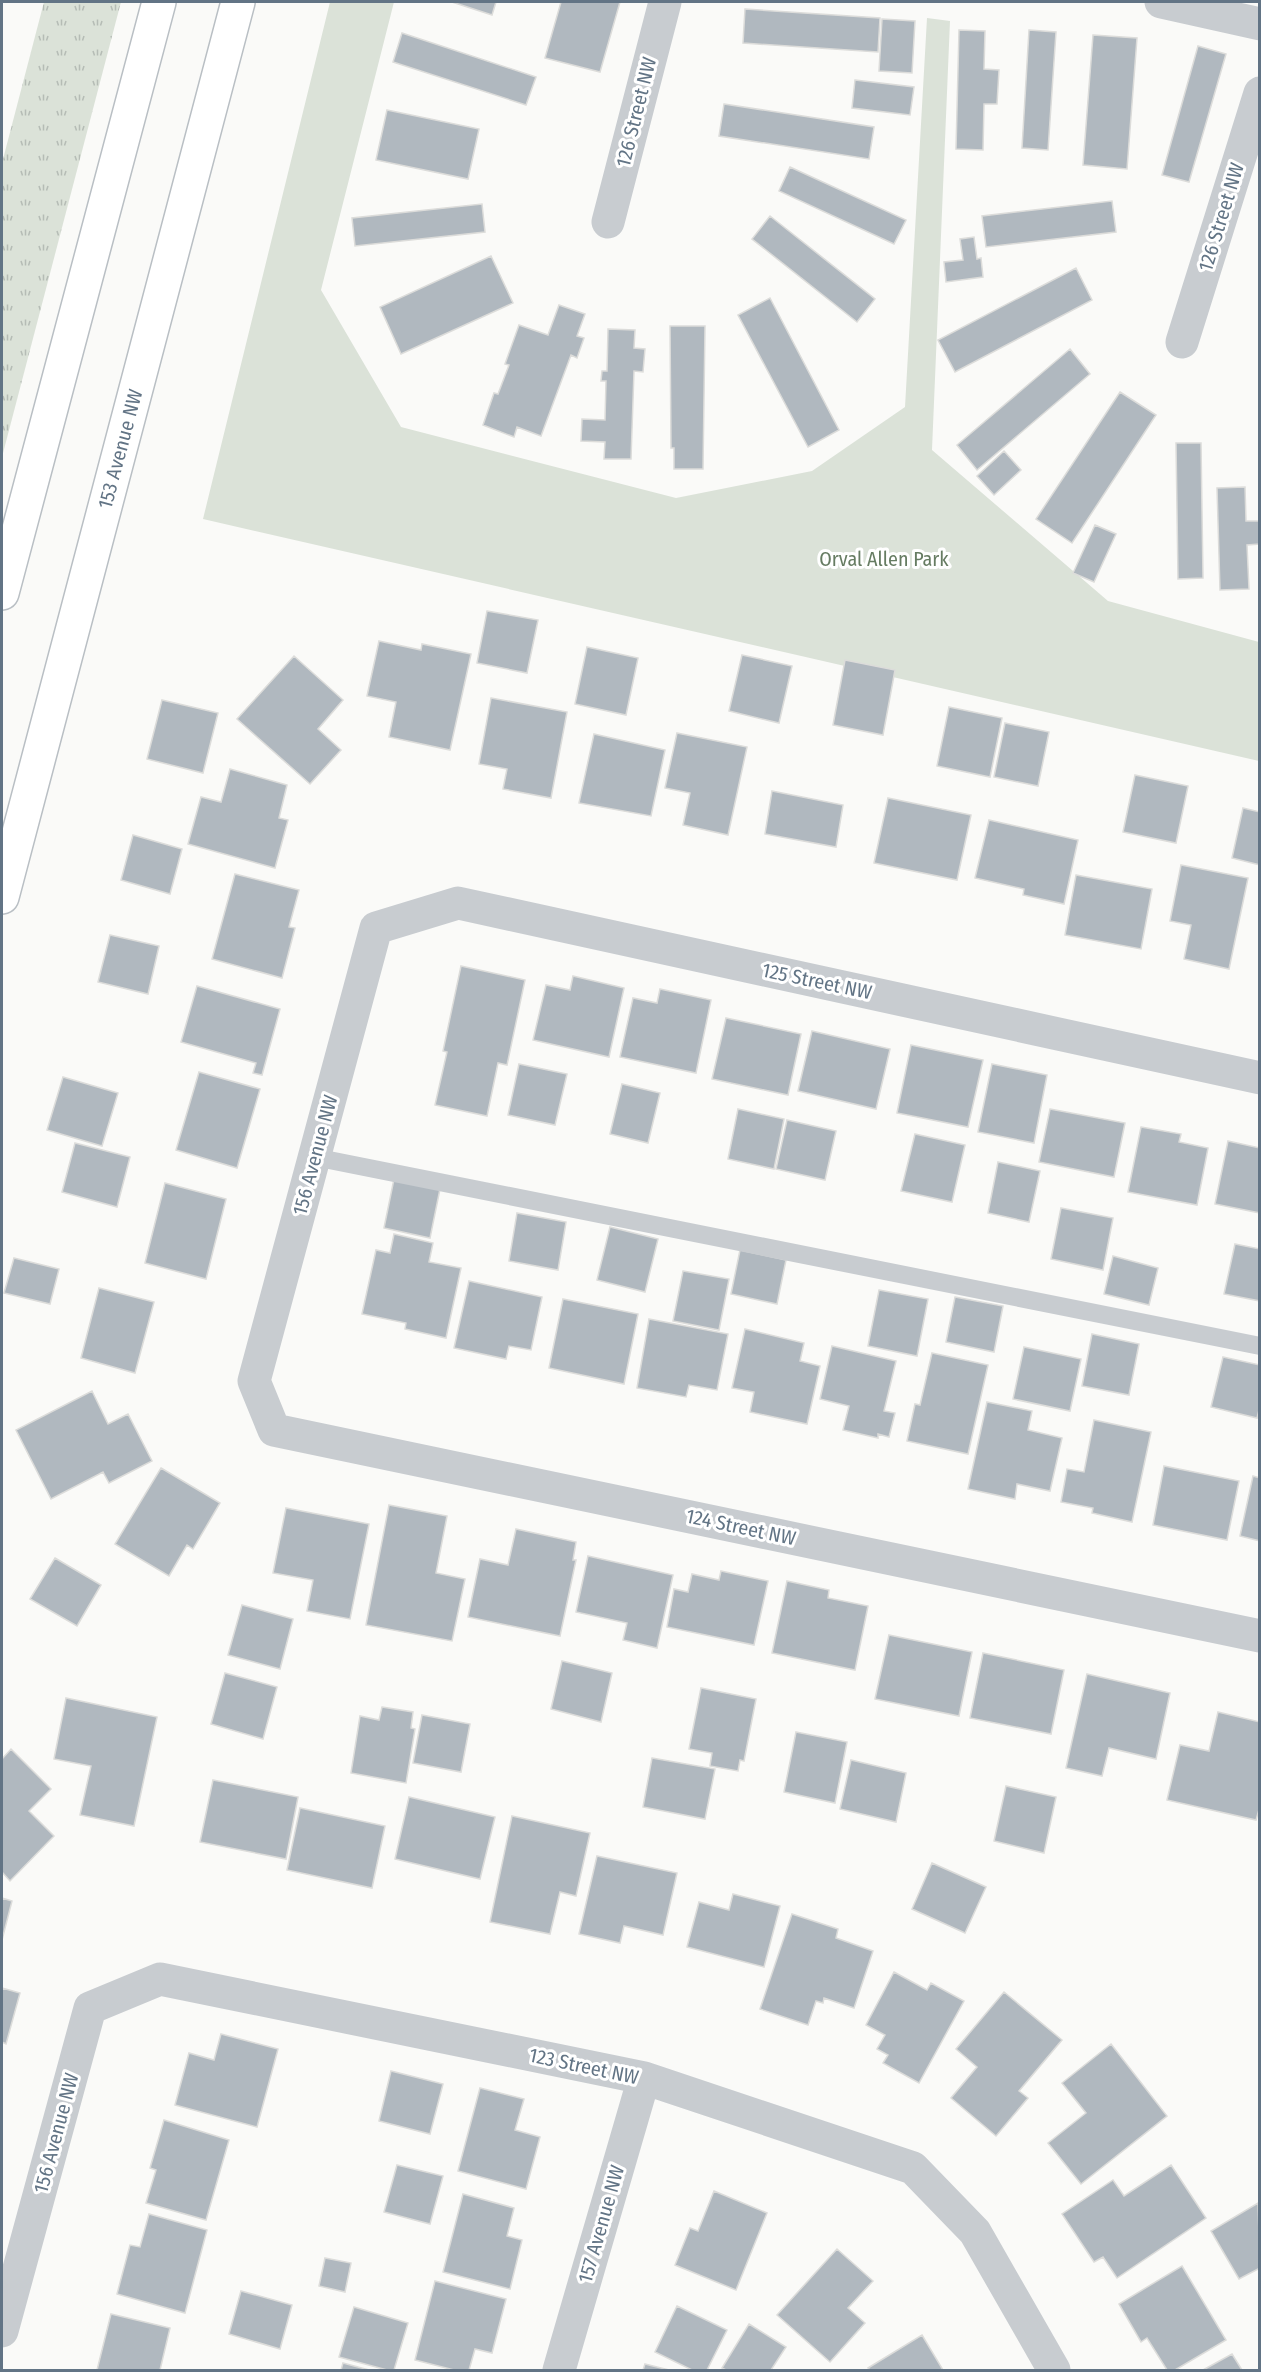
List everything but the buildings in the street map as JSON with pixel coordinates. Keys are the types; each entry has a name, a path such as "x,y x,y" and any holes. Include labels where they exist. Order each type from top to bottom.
{"main road":[{"path":"2,593 159,2"},
{"name":"153 Avenue NW","path":"2,897 238,2"}],"street":[{"name":"126 Street NW","path":"608,222 665,2"},
{"path":"1161,2 1260,24"},
{"name":"126 Street NW","path":"1182,342 1260,93"},
{"name":"125 Street NW","path":"376,928 458,903 1260,1078"},
{"name":"156 Avenue NW","path":"254,1381 376,928"},
{"name":"124 Street NW","path":"254,1381 274,1430 1260,1636"},
{"name":"156 Avenue NW","path":"2,2331 90,2008 160,1980"},
{"name":"123 Street NW","path":"160,1980 644,2078 913,2168 975,2232 1054,2370"},
{"name":"157 Avenue NW","path":"559,2370 644,2078"}],"lane":[{"path":"314,1157 1260,1346"}],"green space":[{"path":"44,2 121,2 2,457 2,163"},
{"name":"Orval Allen Park","path":"330,2 394,2 321,290 401,427 676,498 812,471 905,407 927,18 950,21 932,450 1108,601 1259,642 1259,761 203,519"}]}
